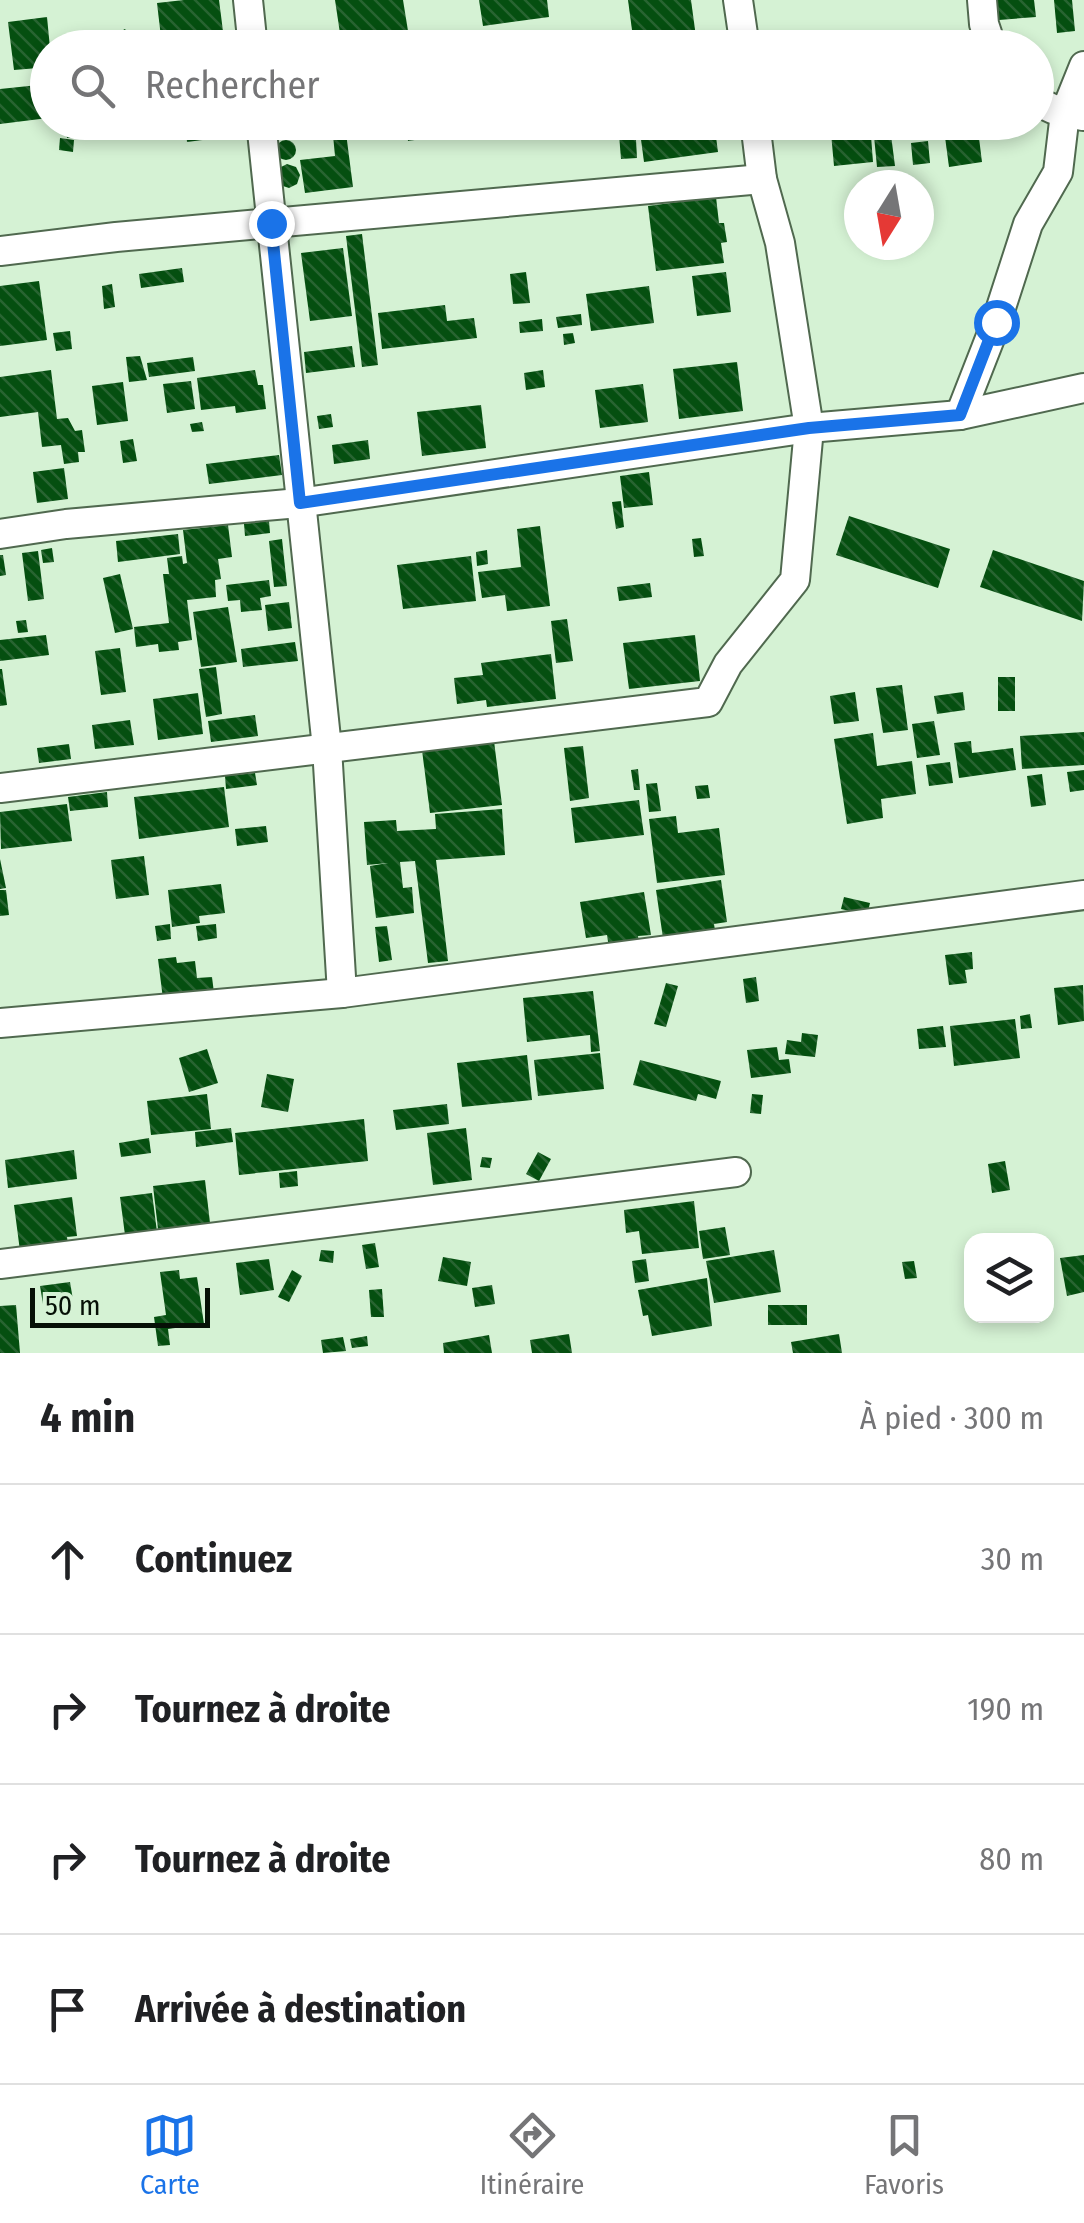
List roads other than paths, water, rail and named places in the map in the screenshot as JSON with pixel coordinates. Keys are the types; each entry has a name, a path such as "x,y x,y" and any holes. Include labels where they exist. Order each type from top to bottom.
{"street":[{"path":"248,0 251,30"},
{"path":"738,0 742,30"},
{"path":"982,0 986,30"},
{"path":"960,415 1028,224 1058,172 1084,66"},
{"path":"263,140 326,748 342,994"},
{"path":"0,788 708,702 728,664 795,580 809,428 780,243 762,179 757,140"},
{"path":"0,251 762,179"},
{"path":"0,534 66,524 300,503 809,428 960,415 1084,388"},
{"path":"0,1023 342,994 1084,894"},
{"path":"0,1264 736,1172"}]}
